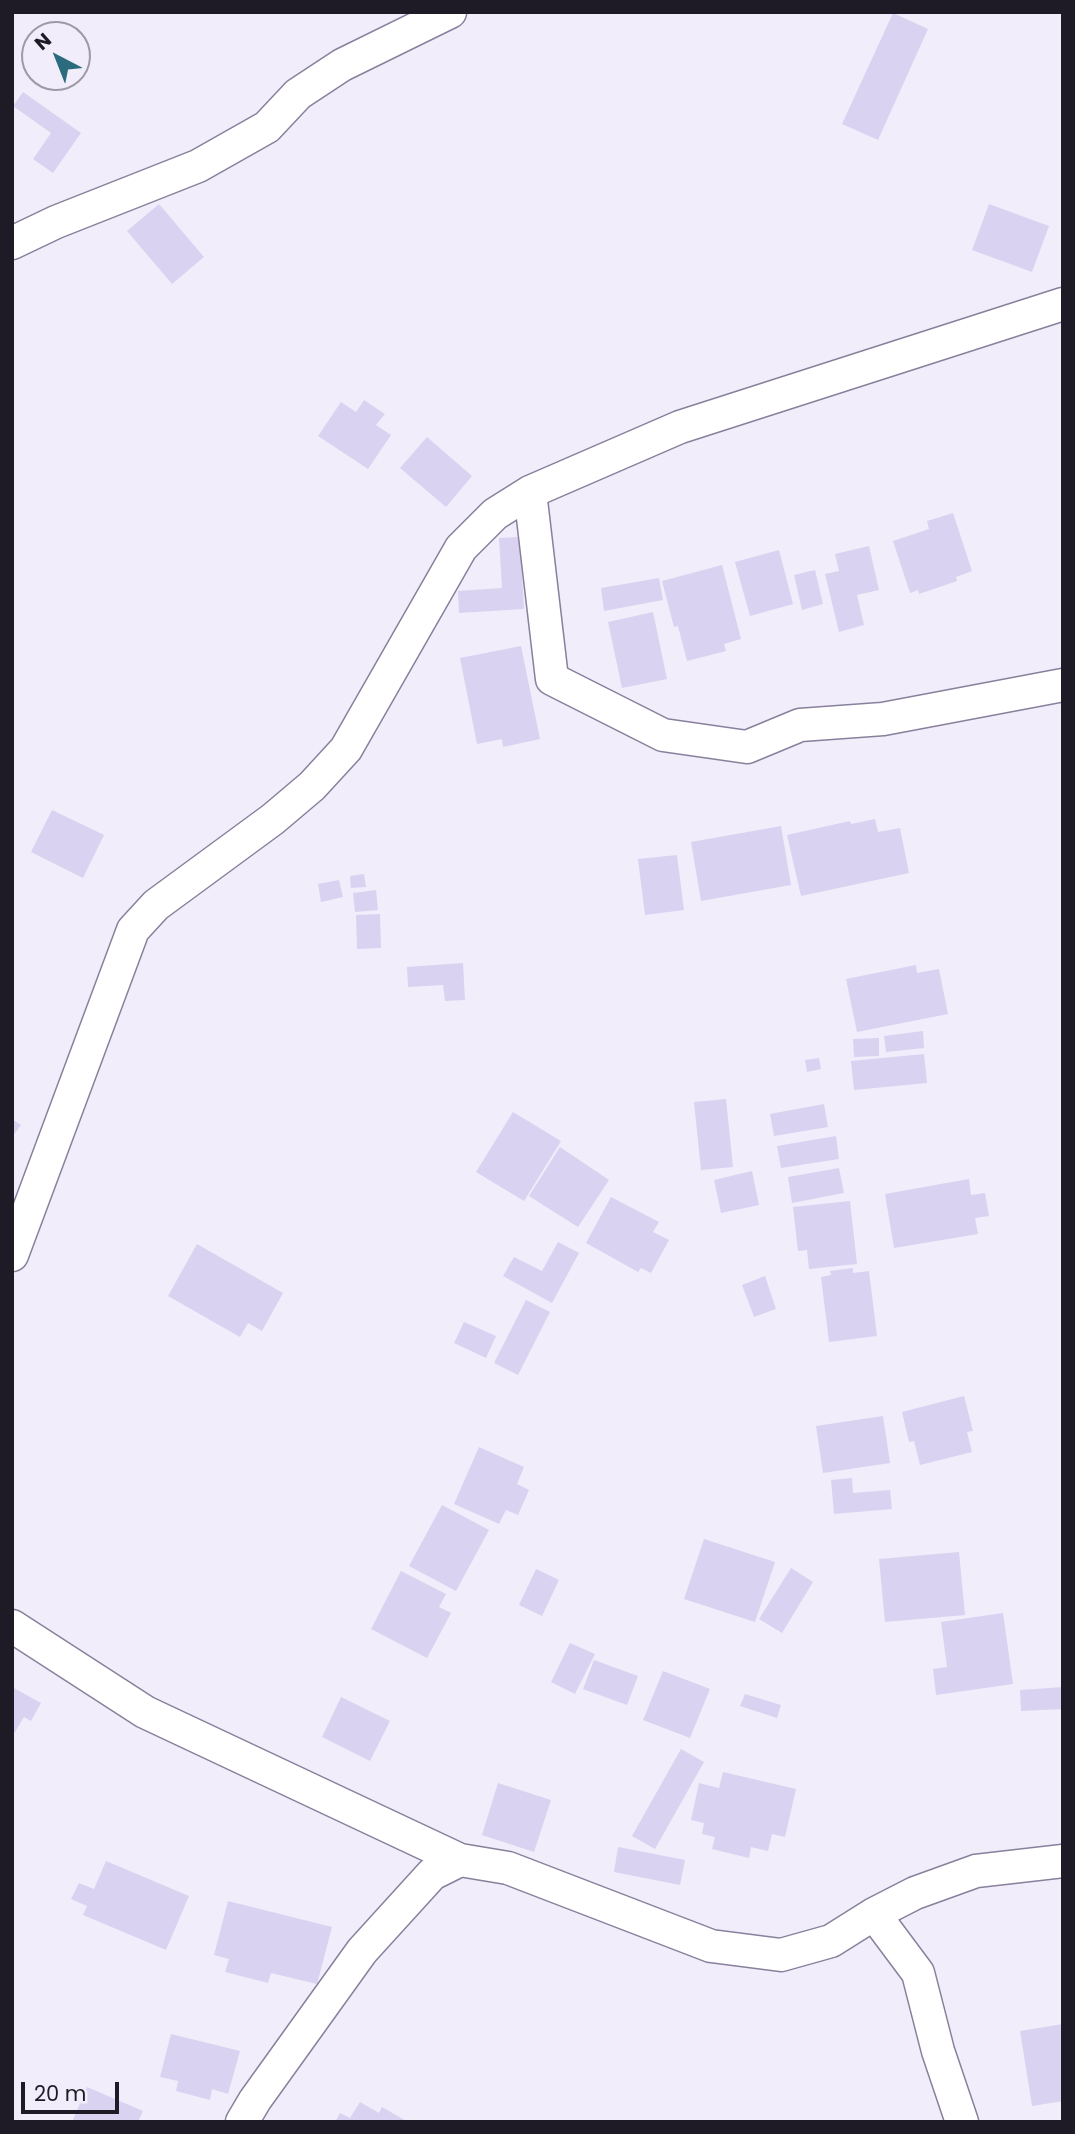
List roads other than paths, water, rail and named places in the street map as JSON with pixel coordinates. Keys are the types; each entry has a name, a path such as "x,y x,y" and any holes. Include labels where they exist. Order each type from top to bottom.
{"street":[{"path":"12,243 56,222 198,166 267,127 298,94 342,65 450,12"},
{"path":"12,1255 133,930 156,905 273,819 312,786 346,749 461,548 495,513 530,492 680,427 1063,304"},
{"path":"530,492 552,679 663,735 747,747 800,725 883,719 1063,685"},
{"path":"12,1626 145,1712 460,1860 508,1868 712,1946 781,1955 831,1941 874,1914 915,1893 976,1871 1063,1861"},
{"path":"242,2122 362,1951 432,1874 460,1860"},
{"path":"874,1914 918,1973 938,2051 962,2122"}]}
